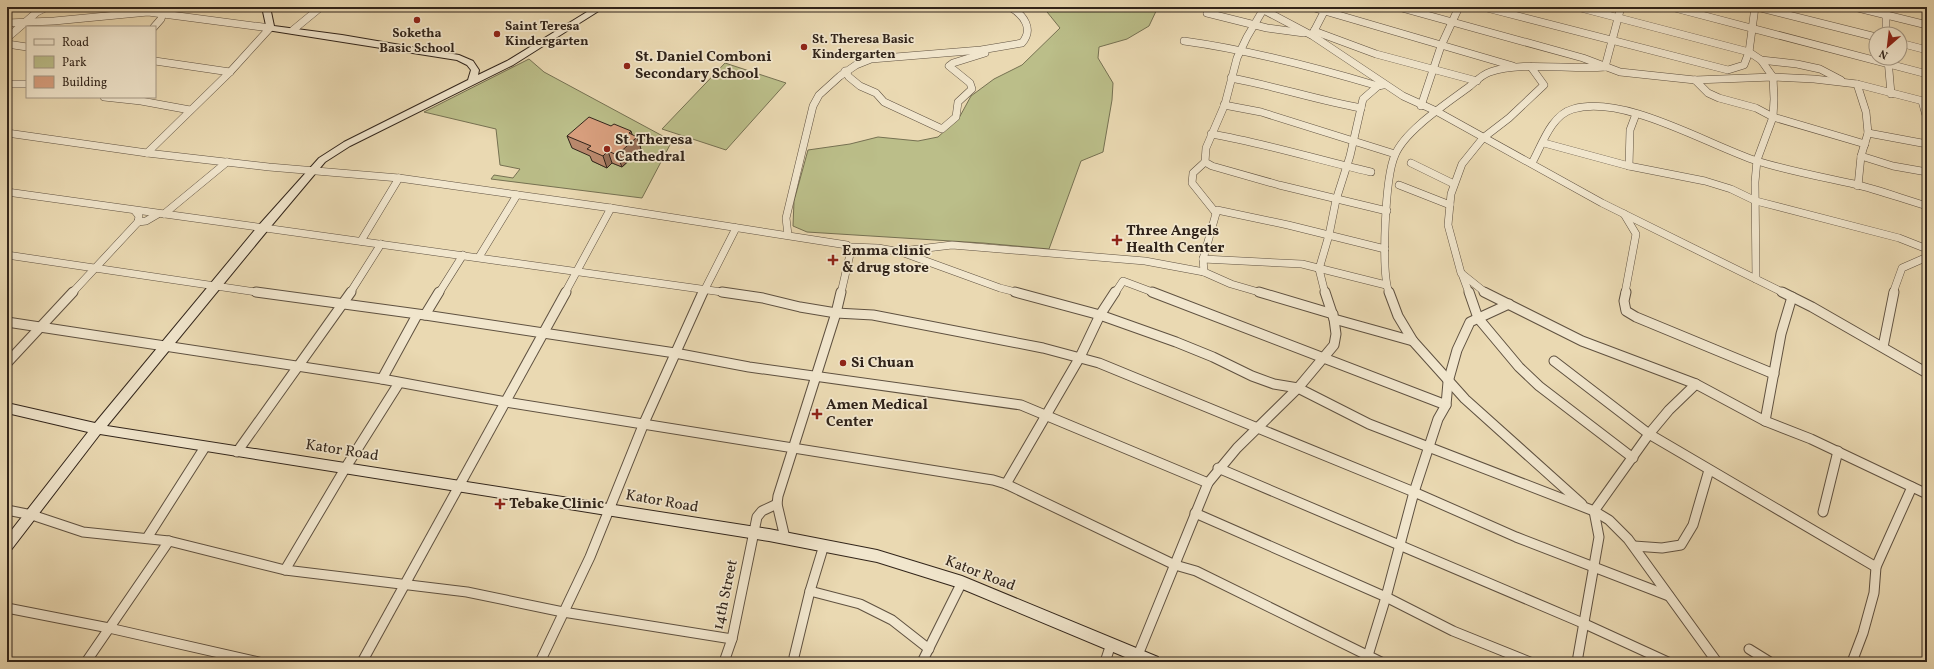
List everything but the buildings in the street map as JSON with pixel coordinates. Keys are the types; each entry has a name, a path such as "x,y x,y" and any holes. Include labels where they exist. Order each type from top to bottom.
{"street":[{"path":"7,38 47,7"},
{"path":"7,23 54,21 148,12 175,7"},
{"path":"266,7 270,28"},
{"path":"293,30 321,7"},
{"path":"7,546 96,429 263,228 322,160 346,144 510,62 601,7"},
{"path":"788,235 786,218 816,100 845,71 858,63 871,59 1006,46 1022,43 1028,34 1028,25 1023,16 1010,7"},
{"path":"1311,7 1326,9 1441,46 1515,67"},
{"path":"1398,7 1583,58 1631,74 1695,80 1773,77 1857,84 1925,102 1927,119"},
{"path":"1421,106 1441,46 1459,7"},
{"path":"1483,7 1612,40 1690,62 1728,70 1744,65 1749,52 1756,7 1868,35"},
{"path":"1577,7 1749,52 1761,60 1773,77 1773,117 1757,160 1756,279"},
{"path":"1605,66 1620,7"},
{"path":"1671,7 1868,55"},
{"path":"1854,7 1927,25"},
{"path":"1886,7 1886,26"},
{"path":"1205,162 1204,156 1211,134 1224,104 1240,51 1261,9 1311,33 1432,70 1477,80"},
{"path":"1311,33 1326,9"},
{"path":"155,26 161,19 163,10"},
{"path":"163,10 459,58 470,63 474,70 472,81"},
{"path":"1207,13 1287,32 1311,33 1381,86 1421,106 1436,111 1624,214 1792,297 1927,373"},
{"path":"147,153 230,72 270,28"},
{"path":"1184,41 1212,45 1316,68 1381,86"},
{"path":"7,44 26,46"},
{"path":"1908,45 1927,50"},
{"path":"845,71 849,78 860,86 876,93 884,102 942,129 956,117 958,102 972,89 970,83 950,68 951,64 1006,46"},
{"path":"1761,60 1797,64 1820,69 1845,82"},
{"path":"156,61 230,72"},
{"path":"1577,662 1585,624 1593,566 1599,537 1590,510 1464,399 1413,341 1398,316 1386,285 1385,249 1388,177 1395,154 1409,136 1436,111 1489,72 1515,67 1584,69 1605,66"},
{"path":"1889,66 1891,94"},
{"path":"1905,66 1927,74"},
{"path":"1531,67 1544,85 1509,118 1483,138 1462,164 1454,184 1450,205 1448,225 1449,233 1478,318 1505,351 1539,386 1633,458"},
{"path":"1231,78 1266,84 1339,104 1361,108"},
{"path":"1695,80 1708,94 1756,108 1773,117 1865,144"},
{"path":"7,84 26,84"},
{"path":"1857,84 1866,112 1868,133 1861,156 1858,186"},
{"path":"1138,655 1208,483 1218,468 1298,388 1334,346 1336,334 1334,317 1321,281 1319,269 1329,235 1336,200 1354,140 1363,99 1381,86"},
{"path":"113,98 141,101 190,110"},
{"path":"1224,104 1261,112 1395,154"},
{"path":"1532,163 1557,120 1566,112 1575,108 1599,107 1636,114 1662,122 1706,142 1757,160 1858,186 1927,206"},
{"path":"1629,166 1630,130 1636,114"},
{"path":"7,133 147,153 312,171 399,178 788,235 850,247 878,248 901,252 1000,288 1100,315 1214,357 1252,376 1274,384 1298,388 1369,424 1590,510 1609,520 1634,546 1717,662"},
{"path":"1868,133 1927,144"},
{"path":"1211,134 1242,139 1314,159 1371,172"},
{"path":"1544,143 1629,166 1705,181 1731,189 1756,201 1863,228 1927,249"},
{"path":"1861,156 1894,166 1927,172"},
{"path":"138,222 146,221 161,214 227,162"},
{"path":"1205,162 1246,176 1336,200 1387,211"},
{"path":"1205,162 1193,172 1190,177 1192,183 1216,213"},
{"path":"1411,163 1454,184"},
{"path":"361,241 399,178"},
{"path":"1399,185 1450,205"},
{"path":"7,192 763,298 800,307 836,313 873,315 1043,348 1099,363 1414,492 1516,537 1669,596"},
{"path":"479,257 517,195"},
{"path":"362,662 544,333 610,208"},
{"path":"1204,272 1203,259 1217,210 1385,249"},
{"path":"7,363 138,222 139,216 135,211"},
{"path":"1624,214 1636,234 1624,301 1626,311 1636,317 1774,374"},
{"path":"540,662 590,557 644,423 675,354 704,290 736,228"},
{"path":"237,452 343,305 381,244"},
{"path":"901,252 952,245 985,246 1045,253 1144,261 1204,272 1231,284 1413,341"},
{"path":"785,538 777,504 793,447 836,313 851,250 850,247"},
{"path":"7,255 544,333 816,376 1021,405 1208,483"},
{"path":"382,379 421,315 463,255"},
{"path":"1883,347 1891,300 1902,268 1927,257"},
{"path":"1203,259 1302,264 1386,285"},
{"path":"1462,273 1484,292 1550,326 1582,341 1696,384 1765,421 1812,439 1927,494"},
{"path":"1006,484 1080,358 1100,315 1123,281 1446,405"},
{"path":"1765,421 1781,334 1792,297"},
{"path":"1367,659 1386,597 1414,492 1438,419 1446,405 1448,382 1452,374 1457,350 1463,335 1470,322 1509,304"},
{"path":"7,322 382,379 506,402 993,480 1006,484 1175,565 1196,571 1367,659 1381,662"},
{"path":"1554,361 1649,434 1876,567"},
{"path":"285,570 346,467 399,383"},
{"path":"1590,510 1633,458 1649,434 1668,410 1696,384"},
{"name":"Kator Road","path":"7,408 96,429 610,509 785,538 877,556 962,582 1153,662"},
{"path":"146,538 205,447"},
{"path":"1823,512 1838,451"},
{"path":"1218,468 1585,624 1668,662"},
{"path":"1634,546 1662,548 1681,545 1693,525 1709,470"},
{"path":"1852,662 1863,633 1874,593 1876,567 1912,487"},
{"name":"14th Street","path":"724,662 732,639 758,514 763,509 777,504"},
{"path":"7,510 32,515 83,532 169,541 285,570 349,579 467,592 563,612 732,639"},
{"path":"1195,513 1386,597 1452,631 1530,662"},
{"path":"86,662 169,541"},
{"path":"794,657 810,591 824,545"},
{"path":"922,662 962,582"},
{"path":"810,591 860,604 892,620 929,648"},
{"path":"7,608 109,628 259,662"},
{"path":"1104,662 1112,644"},
{"path":"1749,649 1770,662"}],"green space":[{"path":"1043,7 1158,7 1149,26 1127,39 1099,47 1098,58 1113,83 1112,100 1103,152 1081,161 1049,249 983,243 807,232 793,226 794,201 808,150 850,144 878,137 918,141 938,137 959,118 971,96 994,79 1022,65 1060,28"},
{"path":"529,59 544,72 672,141 642,198 491,179 494,175 513,178 520,169 500,165 496,129 424,112","holes":["641,149 622,167 612,163 607,168 592,161 595,158"]},
{"path":"725,63 786,83 726,150 662,129"}],"place":[{"name":"Soketha Basic School","path":"417,20"},
{"name":"Saint Teresa Kindergarten","path":"497,34"},
{"name":"St. Theresa Basic Kindergarten","path":"804,47"},
{"name":"St. Daniel Comboni Secondary School","path":"627,66"},
{"name":"St. Theresa Cathedral","path":"607,149"},
{"name":"Three Angels Health Center","path":"1117,240"},
{"name":"Emma clinic & drug store","path":"833,260"},
{"name":"Si Chuan","path":"843,363"},
{"name":"Amen Medical Center","path":"817,414"},
{"name":"Tebake Clinic","path":"500,504"}]}
